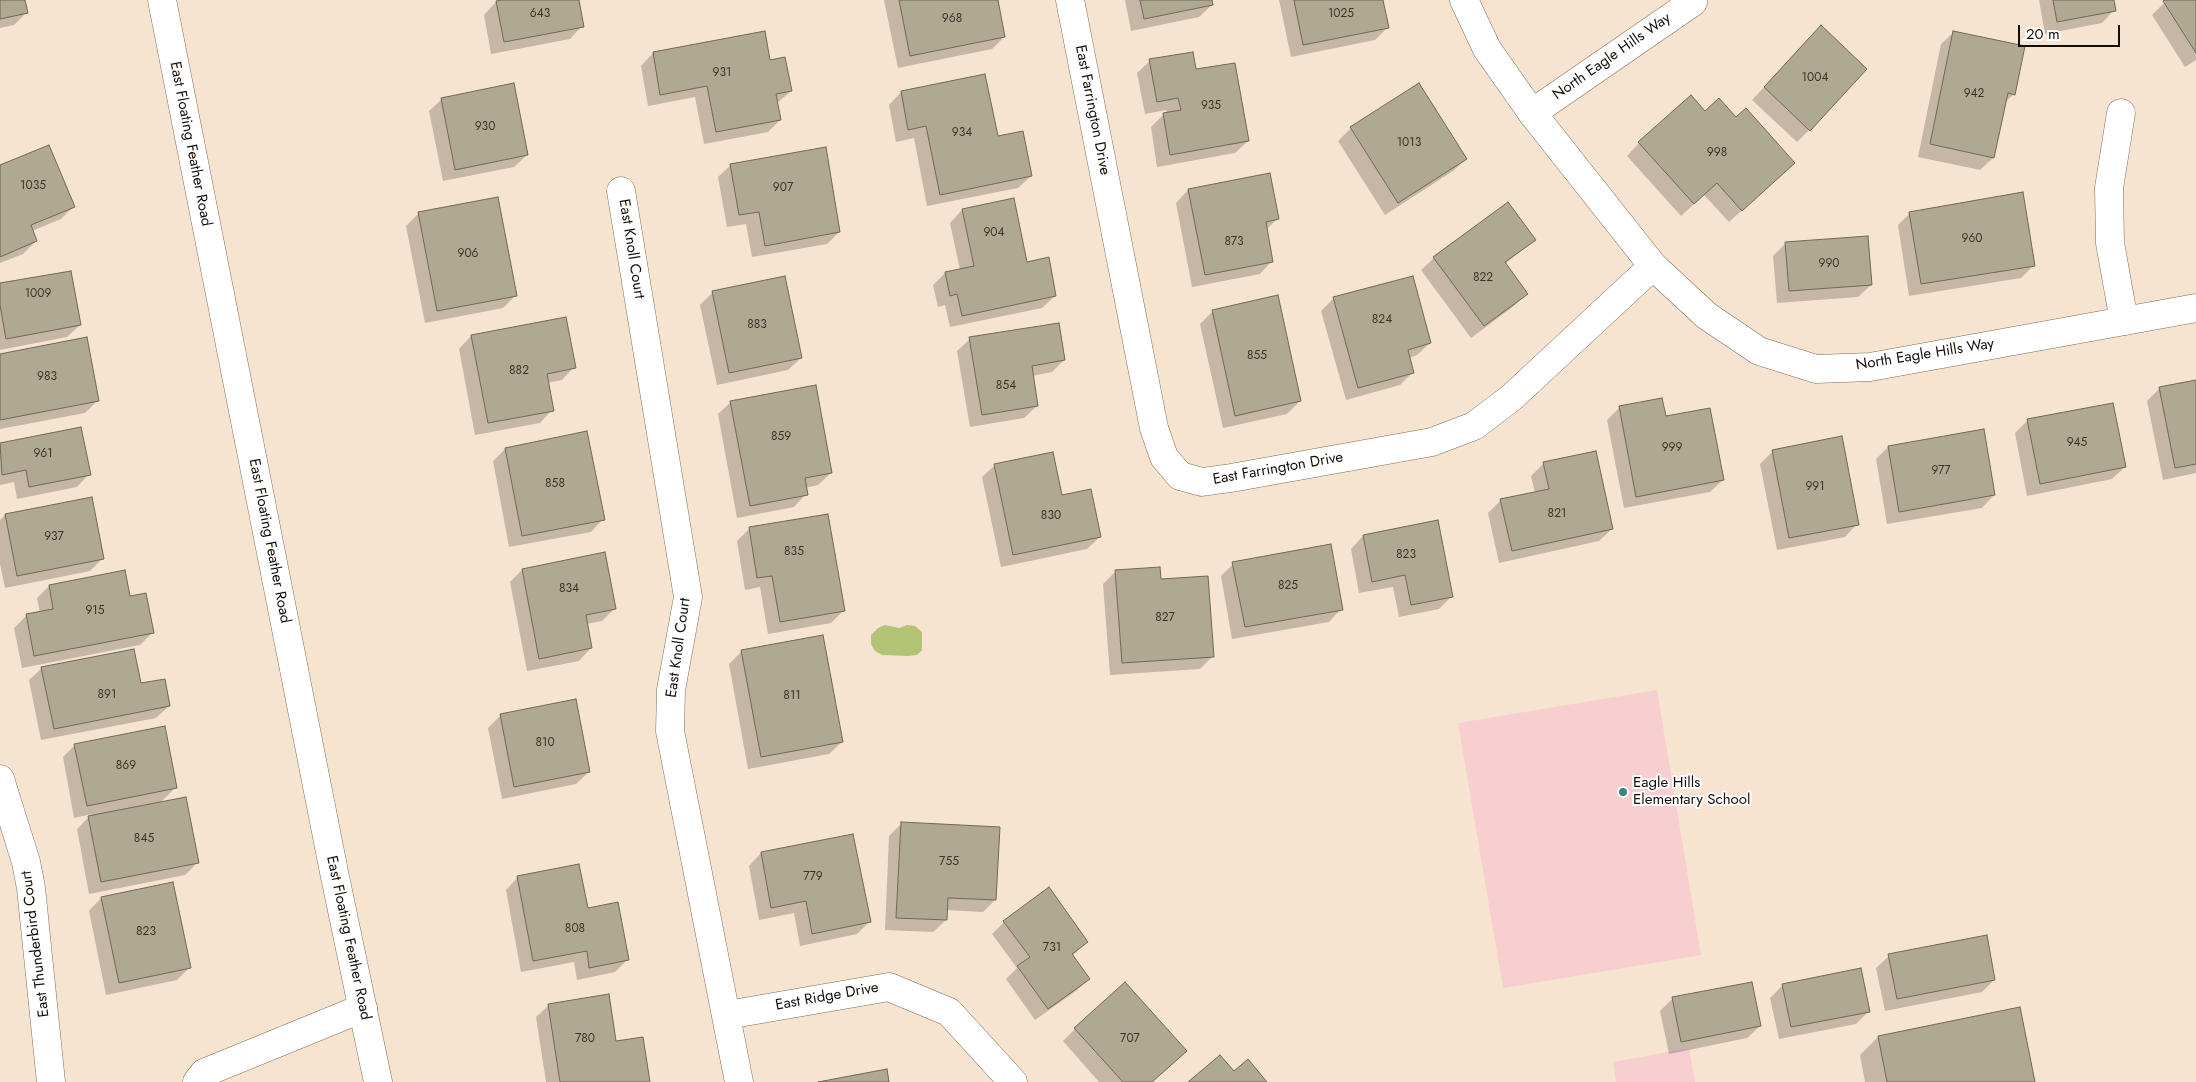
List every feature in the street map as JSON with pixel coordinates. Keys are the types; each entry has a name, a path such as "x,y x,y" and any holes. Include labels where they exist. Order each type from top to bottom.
{"street":[{"name":"East Floating Feather Road","path":"162,0 334,872 378,1082"},
{"name":"East Farrington Drive","path":"1070,0 1154,428 1164,457 1180,476 1202,482 1231,478 1432,442 1474,426 1511,398 1653,266"},
{"name":"North Eagle Hills Way","path":"1464,0 1487,49 1532,113 1653,266 1707,316 1759,351 1816,369 1870,367 2196,308"},
{"name":"North Eagle Hills Way","path":"1532,113 1693,2"},
{"path":"2121,114 2109,188 2110,243 2124,321"},
{"name":"East Knoll Court","path":"622,191 688,597 671,690 670,731 739,1082"},
{"name":"East Thunderbird Court","path":"0,779 28,871 51,1082"},
{"name":"East Ridge Drive","path":"726,1015 890,987 949,1012 1013,1082"},
{"path":"197,1082 204,1073 363,1008"}],"shaded area":[{"path":"885,625 899,628 907,625 915,626 922,632 922,650 917,655 908,656 882,655 875,651 871,644 871,635 878,628"},
{"path":"1657,690 1701,955 1503,988 1458,723"},
{"path":"1689,1048 1695,1082 1616,1082 1613,1062"}],"building":[{"path":"0,0 25,0 28,13 0,19"},
{"path":"579,0 584,27 504,42 496,1"},
{"path":"899,0 998,0 1005,37 910,56"},
{"path":"1140,0 1212,0 1213,5 1144,19"},
{"path":"1294,0 1383,0 1389,28 1303,45"},
{"path":"2053,0 2114,0 2116,11 2057,22"},
{"path":"2196,0 2196,53 2163,1"},
{"path":"1821,25 1867,69 1810,131 1764,87"},
{"path":"765,31 770,60 785,57 792,91 776,94 781,120 716,132 707,86 660,95 653,52"},
{"path":"1953,31 2025,46 2015,95 2008,93 1994,158 1930,144"},
{"path":"1193,52 1196,69 1235,63 1249,141 1170,155 1163,113 1181,110 1178,98 1157,102 1149,59"},
{"path":"985,74 998,136 1023,131 1032,176 940,195 926,126 908,130 901,91"},
{"path":"514,83 528,155 455,170 441,98"},
{"path":"1419,83 1467,159 1398,203 1350,127"},
{"path":"1691,95 1705,111 1719,98 1736,117 1746,108 1795,163 1742,211 1717,183 1694,204 1638,142"},
{"path":"49,145 75,207 31,225 37,241 0,257 0,165"},
{"path":"826,147 840,232 765,246 759,212 739,215 730,164"},
{"path":"1270,173 1279,219 1266,222 1273,262 1205,275 1188,189"},
{"path":"2023,192 2035,266 1921,284 1909,212"},
{"path":"498,197 517,296 437,311 418,212"},
{"path":"1014,198 1027,262 1049,257 1056,296 962,316 957,294 950,296 945,272 974,266 962,209"},
{"path":"1508,202 1536,240 1505,262 1528,294 1484,326 1433,257"},
{"path":"1868,236 1872,285 1789,291 1785,242"},
{"path":"71,271 81,325 6,339 0,305 0,283"},
{"path":"785,276 802,358 729,373 712,291"},
{"path":"1413,276 1431,343 1408,350 1414,373 1358,388 1333,297"},
{"path":"1278,295 1301,401 1235,416 1212,310"},
{"path":"566,317 576,368 547,374 554,411 488,423 471,335"},
{"path":"1059,323 1065,360 1032,366 1038,406 982,415 969,337"},
{"path":"87,337 99,401 0,420 0,354"},
{"path":"2196,380 2196,464 2175,468 2159,387"},
{"path":"816,385 832,473 805,478 808,495 750,506 730,401"},
{"path":"1662,398 1666,416 1710,408 1724,480 1636,497 1619,406"},
{"path":"2113,403 2126,467 2040,484 2027,419"},
{"path":"81,427 91,475 29,487 26,470 2,475 0,443"},
{"path":"1984,429 1995,495 1899,512 1888,446"},
{"path":"587,431 605,520 522,536 505,448"},
{"path":"1842,436 1859,525 1789,538 1772,450"},
{"path":"1596,451 1613,529 1512,551 1500,499 1549,489 1543,462"},
{"path":"1053,452 1062,495 1091,489 1101,537 1013,555 994,464"},
{"path":"92,497 104,559 17,576 5,514"},
{"path":"828,514 845,611 780,622 772,576 757,578 749,527"},
{"path":"1438,520 1453,597 1411,605 1405,575 1372,582 1363,535"},
{"path":"1331,544 1343,610 1245,627 1232,562"},
{"path":"605,552 616,609 586,615 592,648 539,659 522,569"},
{"path":"1160,567 1161,579 1208,576 1214,657 1122,663 1115,570"},
{"path":"125,570 130,596 146,593 154,633 34,656 26,614 53,609 49,585"},
{"path":"823,635 843,742 761,757 741,650"},
{"path":"134,649 141,683 165,679 170,706 54,729 41,667"},
{"path":"576,699 590,772 514,787 500,714"},
{"path":"165,726 177,788 87,806 74,744"},
{"path":"186,797 199,863 101,882 88,816"},
{"path":"901,822 1000,827 996,900 948,898 947,920 896,918"},
{"path":"853,834 871,922 812,934 806,901 771,908 761,852"},
{"path":"579,864 588,908 618,902 629,960 589,968 587,951 533,961 517,876"},
{"path":"173,882 191,968 119,983 101,897"},
{"path":"1049,887 1088,942 1072,954 1090,979 1048,1009 1017,966 1030,957 1003,921"},
{"path":"1987,935 1995,980 1897,999 1888,954"},
{"path":"1861,968 1870,1012 1791,1027 1782,984"},
{"path":"1125,982 1187,1051 1152,1082 1123,1082 1074,1028"},
{"path":"1752,982 1761,1026 1681,1042 1672,997"},
{"path":"609,994 616,1041 643,1037 650,1082 560,1082 548,1004"},
{"path":"2020,1007 2035,1082 1887,1082 1878,1036"},
{"path":"1220,1055 1234,1071 1248,1059 1267,1082 1188,1082"},
{"path":"887,1069 889,1082 818,1082"}],"place":[{"name":"Eagle Hills Elementary School","path":"1623,792"}]}
